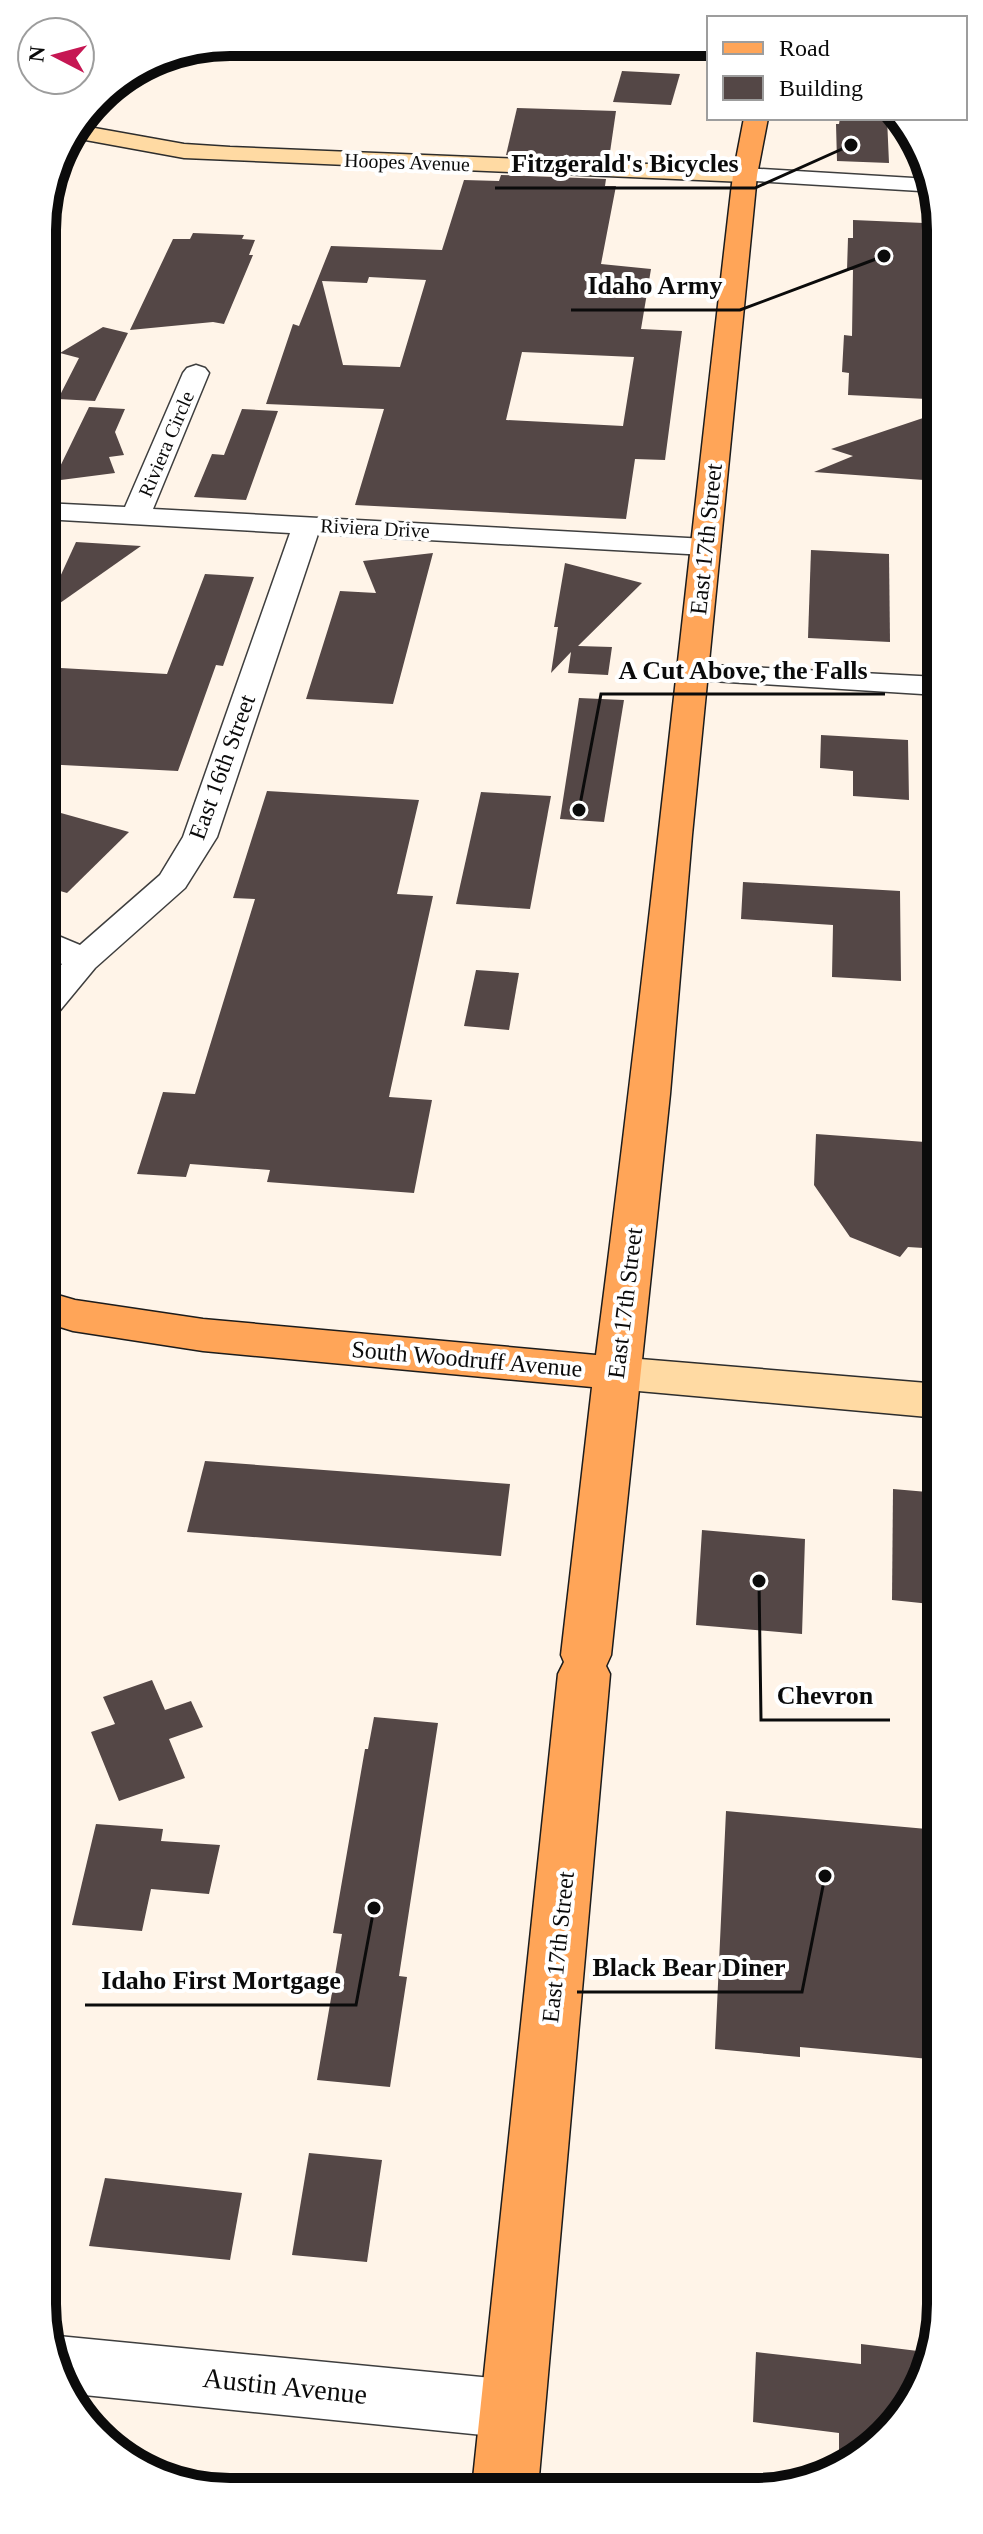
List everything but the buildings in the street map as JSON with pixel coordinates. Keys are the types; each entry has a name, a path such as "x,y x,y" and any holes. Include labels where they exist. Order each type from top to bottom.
{"main road":[{"name":"East 17th Street","path":"506,2478 585,1664 616,1373 649,1109 691,673 745,175 756,120"},
{"name":"South Woodruff Avenue","path":"56,1310 203,1335 616,1373"}],"street":[{"name":"Hoopes Avenue","path":"85,133 184,151 230,154 921,185"},
{"name":"Riviera Circle","path":"136,515 196,373"},
{"name":"Riviera Drive","path":"56,512 706,547"},
{"name":"East 16th Street","path":"56,992 83,961 173,881 200,837 307,524"},
{"path":"691,673 927,685"},
{"path":"56,946 83,961"},
{"name":"South Woodruff Avenue","path":"616,1373 927,1400"},
{"name":"Austin Avenue","path":"67,2365 513,2409"}],"place":[{"name":"Fitzgerald's Bicycles","path":"851,145"},
{"name":"Idaho Army","path":"884,256"},
{"name":"A Cut Above, the Falls","path":"579,810"},
{"name":"Chevron","path":"759,1581"},
{"name":"Black Bear Diner","path":"825,1876"},
{"name":"Idaho First Mortgage","path":"374,1908"}]}
